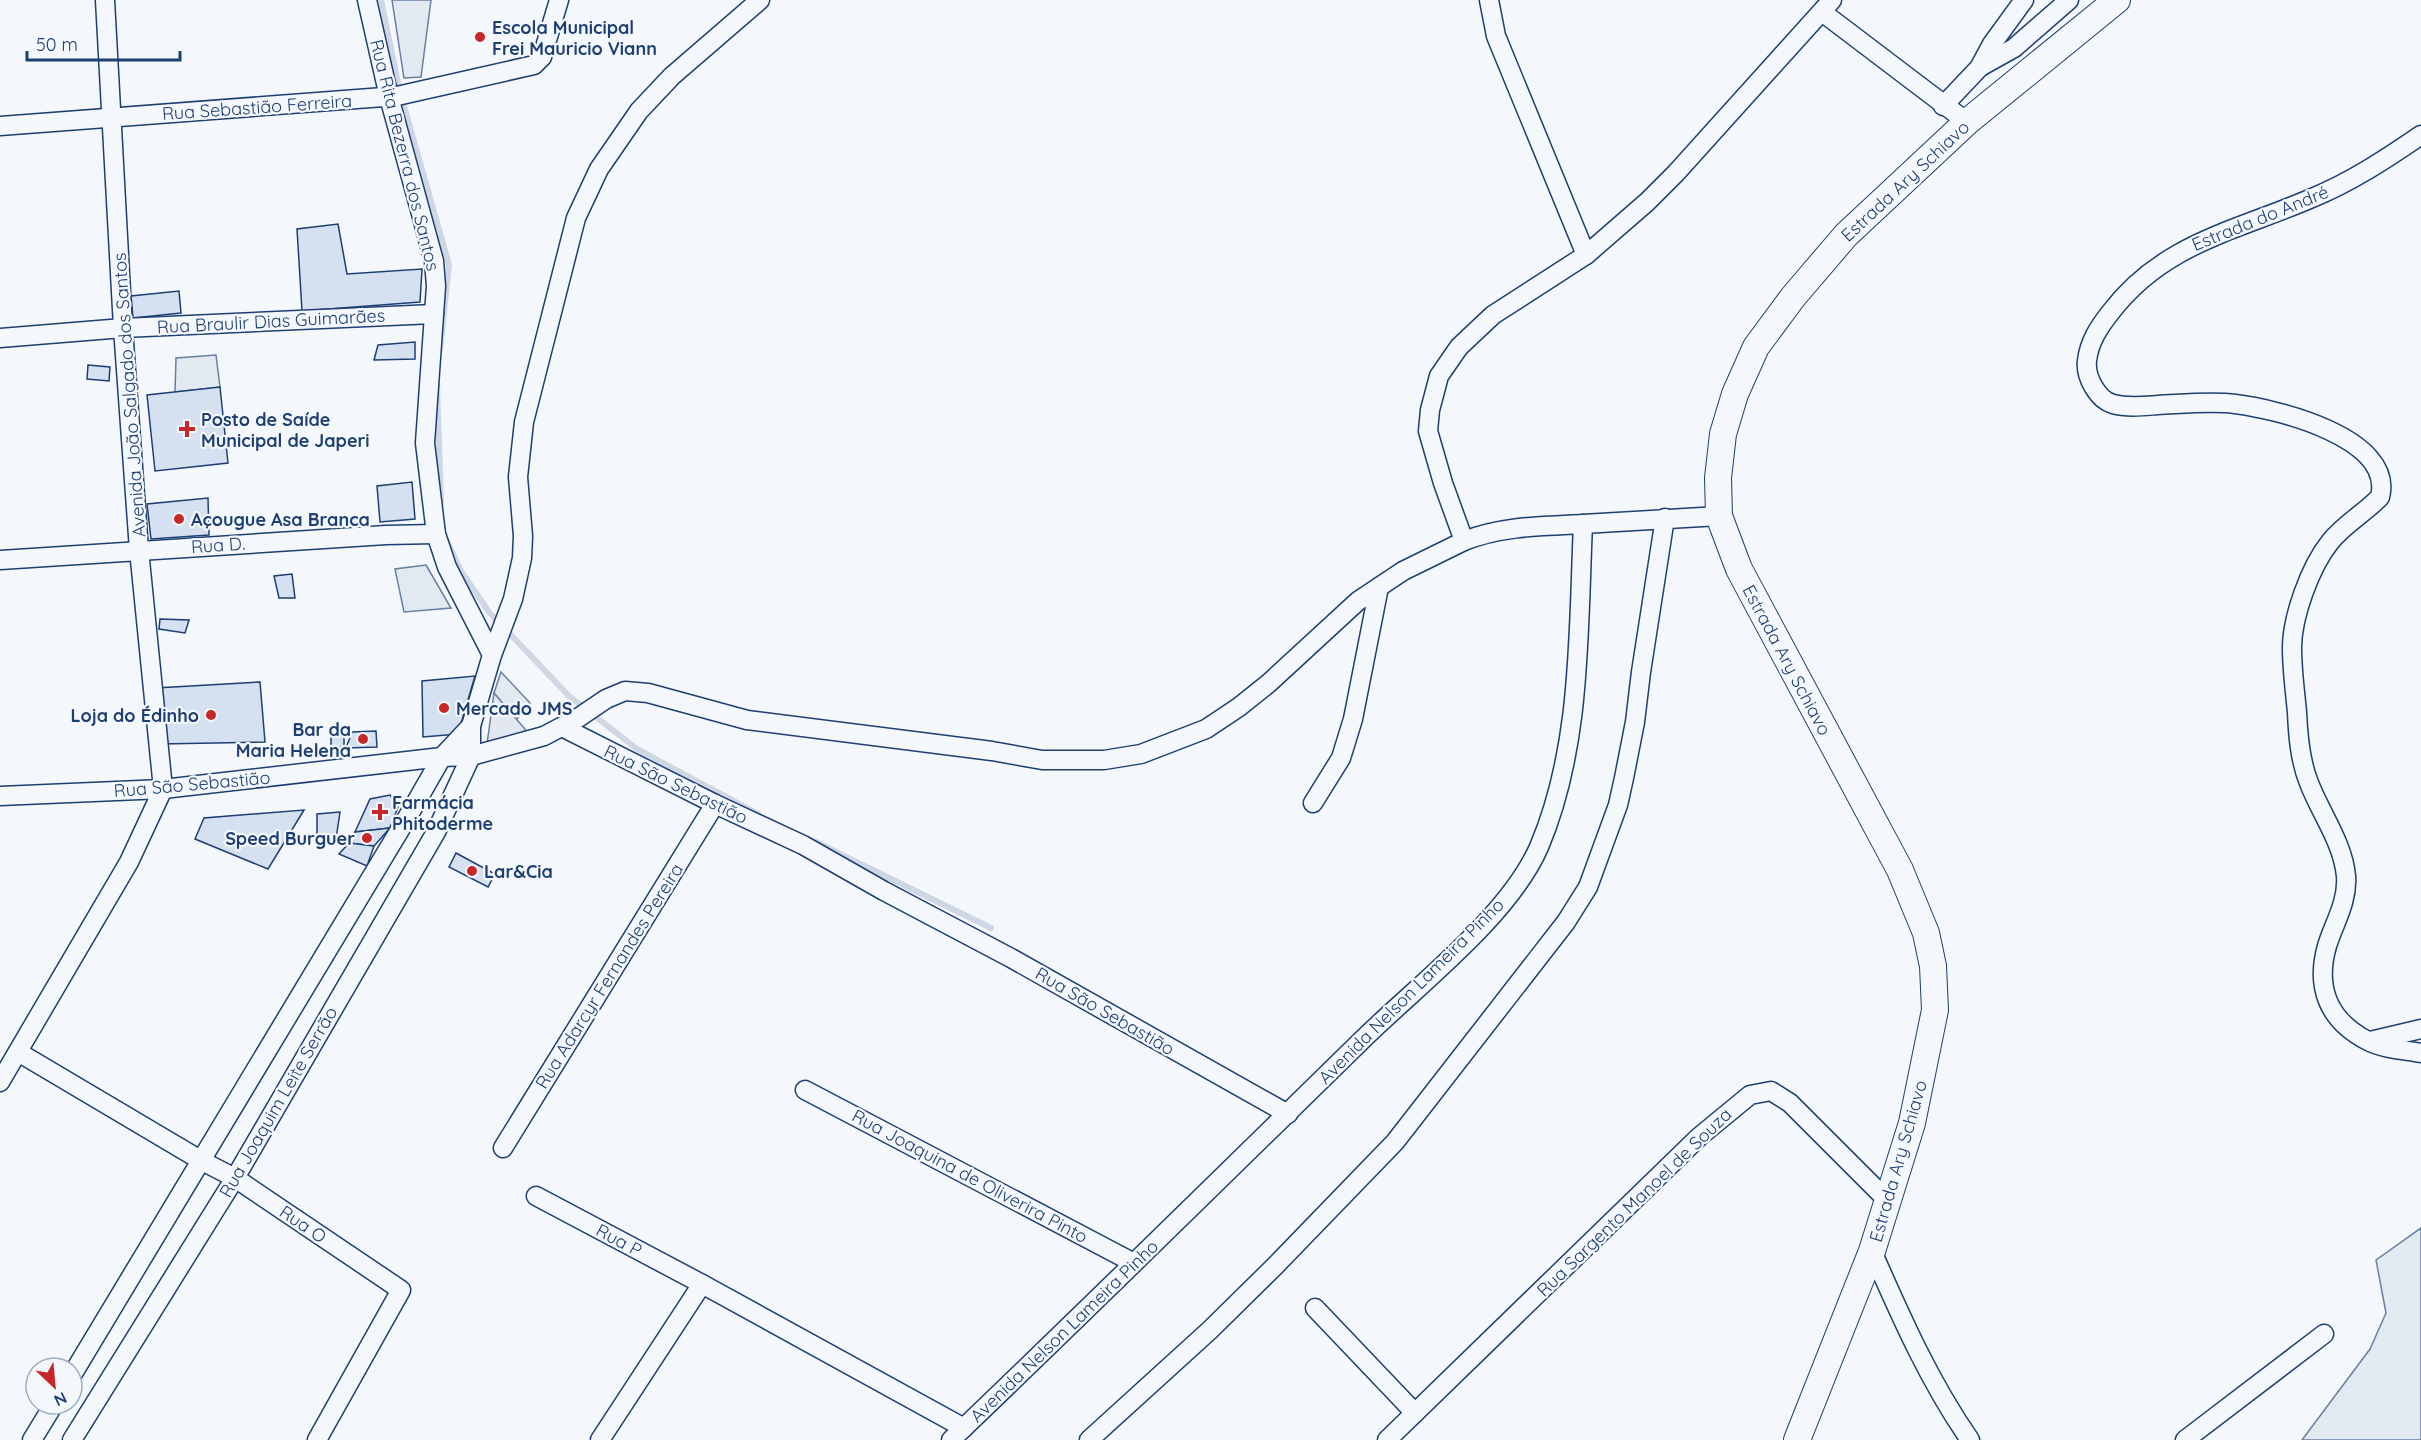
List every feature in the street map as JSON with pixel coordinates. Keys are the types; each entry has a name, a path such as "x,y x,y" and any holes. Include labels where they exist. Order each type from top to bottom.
{"main road":[{"name":"Estrada Ary Schiavo","path":"1797,1440 1872,1251 1912,1124 1935,1010 1933,966 1926,933 1900,870 1739,569 1719,516 1718,478 1723,434 1735,394 1756,347 1793,297 1846,235 1966,122 2117,0"}],"street":[{"name":"Avenida João Salgado dos Santos","path":"105,0 123,328 140,550 163,789"},
{"name":"Rua Rita Bezerra dos Santos","path":"367,0 400,96 434,261 436,286 424,443 436,534 447,567 492,655"},
{"name":"Rua Sebastião Ferreira","path":"0,126 400,96 526,68 534,65 542,57 559,0"},
{"path":"471,756 471,726 492,655 510,607 522,558 523,536 518,477 524,422 576,218 599,169 639,111 672,76 760,0"},
{"path":"1489,0 1496,36 1586,255"},
{"path":"1943,106 1979,68 1992,44 2024,0"},
{"path":"1979,68 2013,48 2069,0"},
{"path":"1464,541 1443,483 1428,431 1430,410 1439,376 1460,347 1493,315 1586,255 1676,173 1827,6 1943,106 1966,122"},
{"name":"Estrada do André","path":"2421,135 2348,182 2186,248 2148,274 2124,295 2096,330 2087,362 2090,378 2099,394 2112,404 2132,407 2233,404 2261,409 2339,434 2361,447 2381,475 2383,487 2380,497 2344,528 2322,554 2300,606 2292,646 2293,676 2302,759 2309,782 2342,857 2346,876 2344,903 2327,947 2324,963 2323,980 2326,995 2338,1020 2369,1042 2421,1053"},
{"name":"Rua Braulir Dias Guimarães","path":"0,338 123,328 434,314"},
{"path":"570,722 606,699 625,692 648,693 747,720 992,751 1042,760 1104,760 1141,754 1206,729 1247,701 1358,601 1403,571 1464,541 1484,533 1510,529 1719,516"},
{"path":"1089,1440 1210,1330 1395,1142 1566,922 1588,887 1617,805 1624,778 1635,722 1665,518"},
{"name":"Avenida Nelson Lameira Pinho","path":"958,1434 1288,1114 1359,1042 1470,938 1515,885 1538,849 1561,778 1576,672 1583,524"},
{"name":"Rua D.","path":"0,560 386,535 436,534"},
{"path":"1313,803 1341,758 1353,719 1379,587"},
{"name":"Rua São Sebastião","path":"0,796 163,789 442,757 471,756 510,747 570,722 715,804 803,845 884,891 925,910 1288,1114"},
{"path":"442,757 471,726"},
{"name":"Rua Joaquim Leite Serrão","path":"72,1440 235,1178 436,832 471,756"},
{"name":"Rua Joaquim Leite Serrão","path":"84,1356 442,757"},
{"path":"0,1082 129,862 163,789"},
{"name":"Rua Adarcyr Fernandes Pereira","path":"503,1148 715,804"},
{"path":"2369,1042 2421,1029"},
{"name":"Rua O","path":"18,1052 202,1161 235,1178 401,1290 317,1440"},
{"name":"Rua Joaquina de Oliverira Pinto","path":"805,1089 1134,1263"},
{"name":"Rua Sargento Manoel de Souza","path":"1387,1440 1699,1137 1750,1095 1761,1091 1771,1091 1790,1103 1889,1202"},
{"name":"Rua P","path":"536,1196 702,1284 958,1434"},
{"path":"1872,1251 1909,1336 1929,1375 1970,1440"},
{"path":"600,1440 702,1284"},
{"path":"1315,1308 1415,1413"},
{"path":"2185,1440 2324,1334"},
{"path":"32,1440 47,1416"}],"shaded area":[{"path":"392,0 431,0 421,77 404,78"},
{"path":"216,355 220,387 175,392 176,358"},
{"path":"426,565 451,608 404,612 395,569"},
{"path":"501,672 530,703 516,720 494,693"},
{"path":"494,693 530,735 487,744"},
{"path":"2421,1228 2421,1440 2302,1440 2370,1349 2386,1313 2376,1260"}],"building":[{"path":"338,224 347,274 422,269 420,302 302,311 297,229"},
{"path":"179,291 181,313 133,318 131,296"},
{"path":"415,342 415,359 374,360 378,345"},
{"path":"88,365 110,367 109,381 87,379"},
{"name":"Posto de Saíde Municipal de Japeri","path":"220,387 228,463 155,471 147,395"},
{"path":"412,482 415,519 380,522 377,486"},
{"name":"Açougue Asa Branca","path":"208,498 209,535 151,539 147,504"},
{"path":"292,574 295,598 279,598 274,576"},
{"path":"160,619 189,620 185,633 159,629"},
{"name":"Mercado JMS","path":"475,676 458,734 423,737 422,681"},
{"name":"Loja do Édinho","path":"260,682 265,742 160,744 156,688"},
{"name":"Bar da Maria Helena","path":"376,731 377,747 346,748 352,732"},
{"path":"344,733 344,747 331,747 331,737"},
{"name":"Farmácia Phitoderme","path":"390,795 398,807 390,828 355,832 370,799"},
{"path":"304,810 268,869 195,839 204,818"},
{"path":"340,812 336,839 317,836 317,814"},
{"name":"Speed Burguer","path":"390,828 374,846 349,843 355,832"},
{"path":"349,843 374,846 367,866 339,854"},
{"name":"Lar&Cia","path":"456,853 495,874 488,887 449,867"}],"waterway":[{"path":"381,0 399,88 449,265 440,350"},
{"path":"437,384 441,503"},
{"path":"446,539 461,571 489,612 569,696 637,749 758,814"},
{"path":"816,842 991,928"}],"place":[{"name":"Escola Municipal Frei Mauricio Viann","path":"480,37"},
{"name":"Posto de Saíde Municipal de Japeri","path":"187,429"},
{"name":"Açougue Asa Branca","path":"179,519"},
{"name":"Mercado JMS","path":"444,708"},
{"name":"Loja do Édinho","path":"211,715"},
{"name":"Bar da Maria Helena","path":"363,739"},
{"name":"Farmácia Phitoderme","path":"380,812"},
{"name":"Speed Burguer","path":"367,838"},
{"name":"Lar&Cia","path":"472,871"}]}
